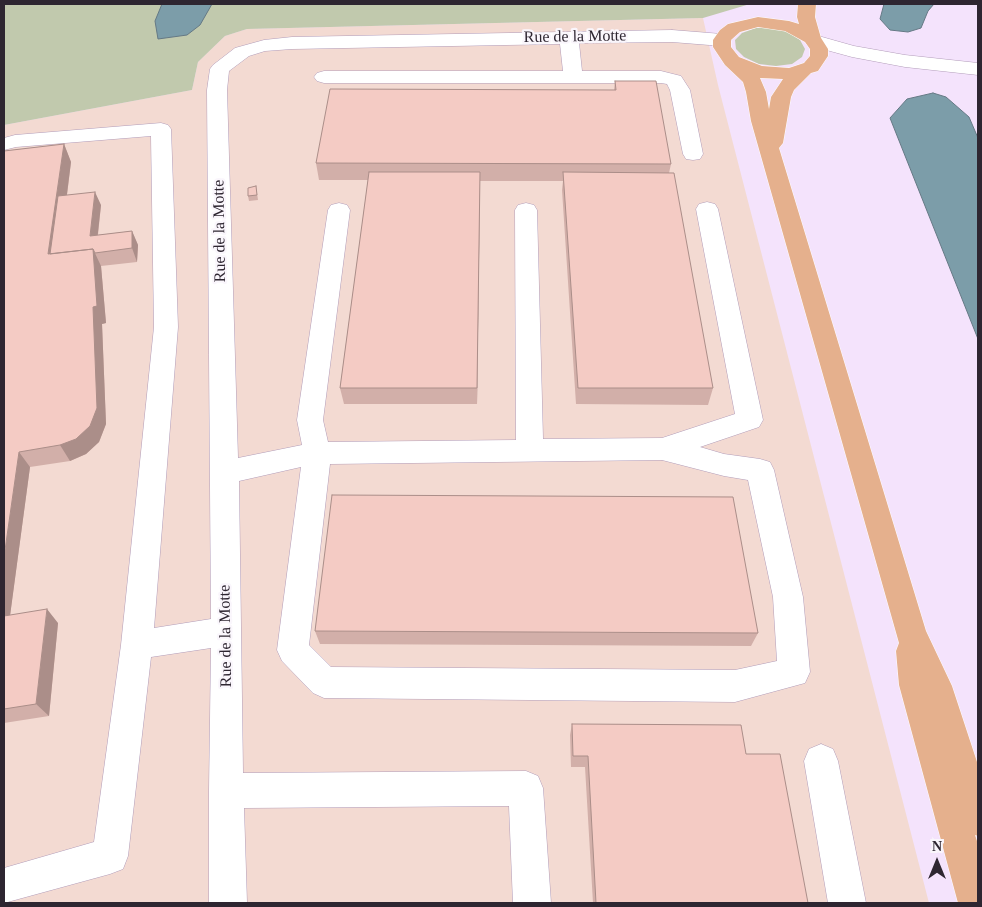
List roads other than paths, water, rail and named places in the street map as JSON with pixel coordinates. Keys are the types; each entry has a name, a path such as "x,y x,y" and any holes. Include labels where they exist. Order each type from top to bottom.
{"main road":[{"path":"771,152 781,98 786,87 819,56 819,49 806,17 807,4"},
{"path":"772,9 726,34 722,40 726,54 752,80 756,92 761,121 911,634 936,686 978,818"},
{"path":"744,24 773,23 795,28 814,40"},
{"path":"732,61 752,70 775,75 791,74 810,66"},
{"path":"911,634 915,685 977,903"}],"street":[{"name":"Rue de la Motte","path":"228,903 225,472 217,90 220,69 242,52 264,46 292,42 672,36 722,40"},
{"path":"569,37 573,77"},
{"path":"814,40 852,51 905,61 978,70"},
{"path":"810,66 905,61"},
{"path":"324,78 661,77 674,80 680,90 693,154"},
{"path":"4,144 15,141 161,128 166,327 137,645 110,856 4,886"},
{"path":"662,449 750,420 707,209"},
{"path":"225,472 317,453 662,449 724,465 760,470 788,596 794,672 735,686 324,682 293,650 317,453 310,420 339,210"},
{"path":"526,210 530,452"},
{"path":"137,645 227,630"},
{"path":"820,761 847,903"},
{"path":"226,791 526,788 532,903"}],"water":[{"path":"162,4 212,4 200,25 187,35 158,39 155,21"},
{"path":"884,4 934,4 928,11 921,28 908,32 890,30 880,19"},
{"path":"933,93 946,97 969,117 978,138 978,339 890,118 907,99"}]}
